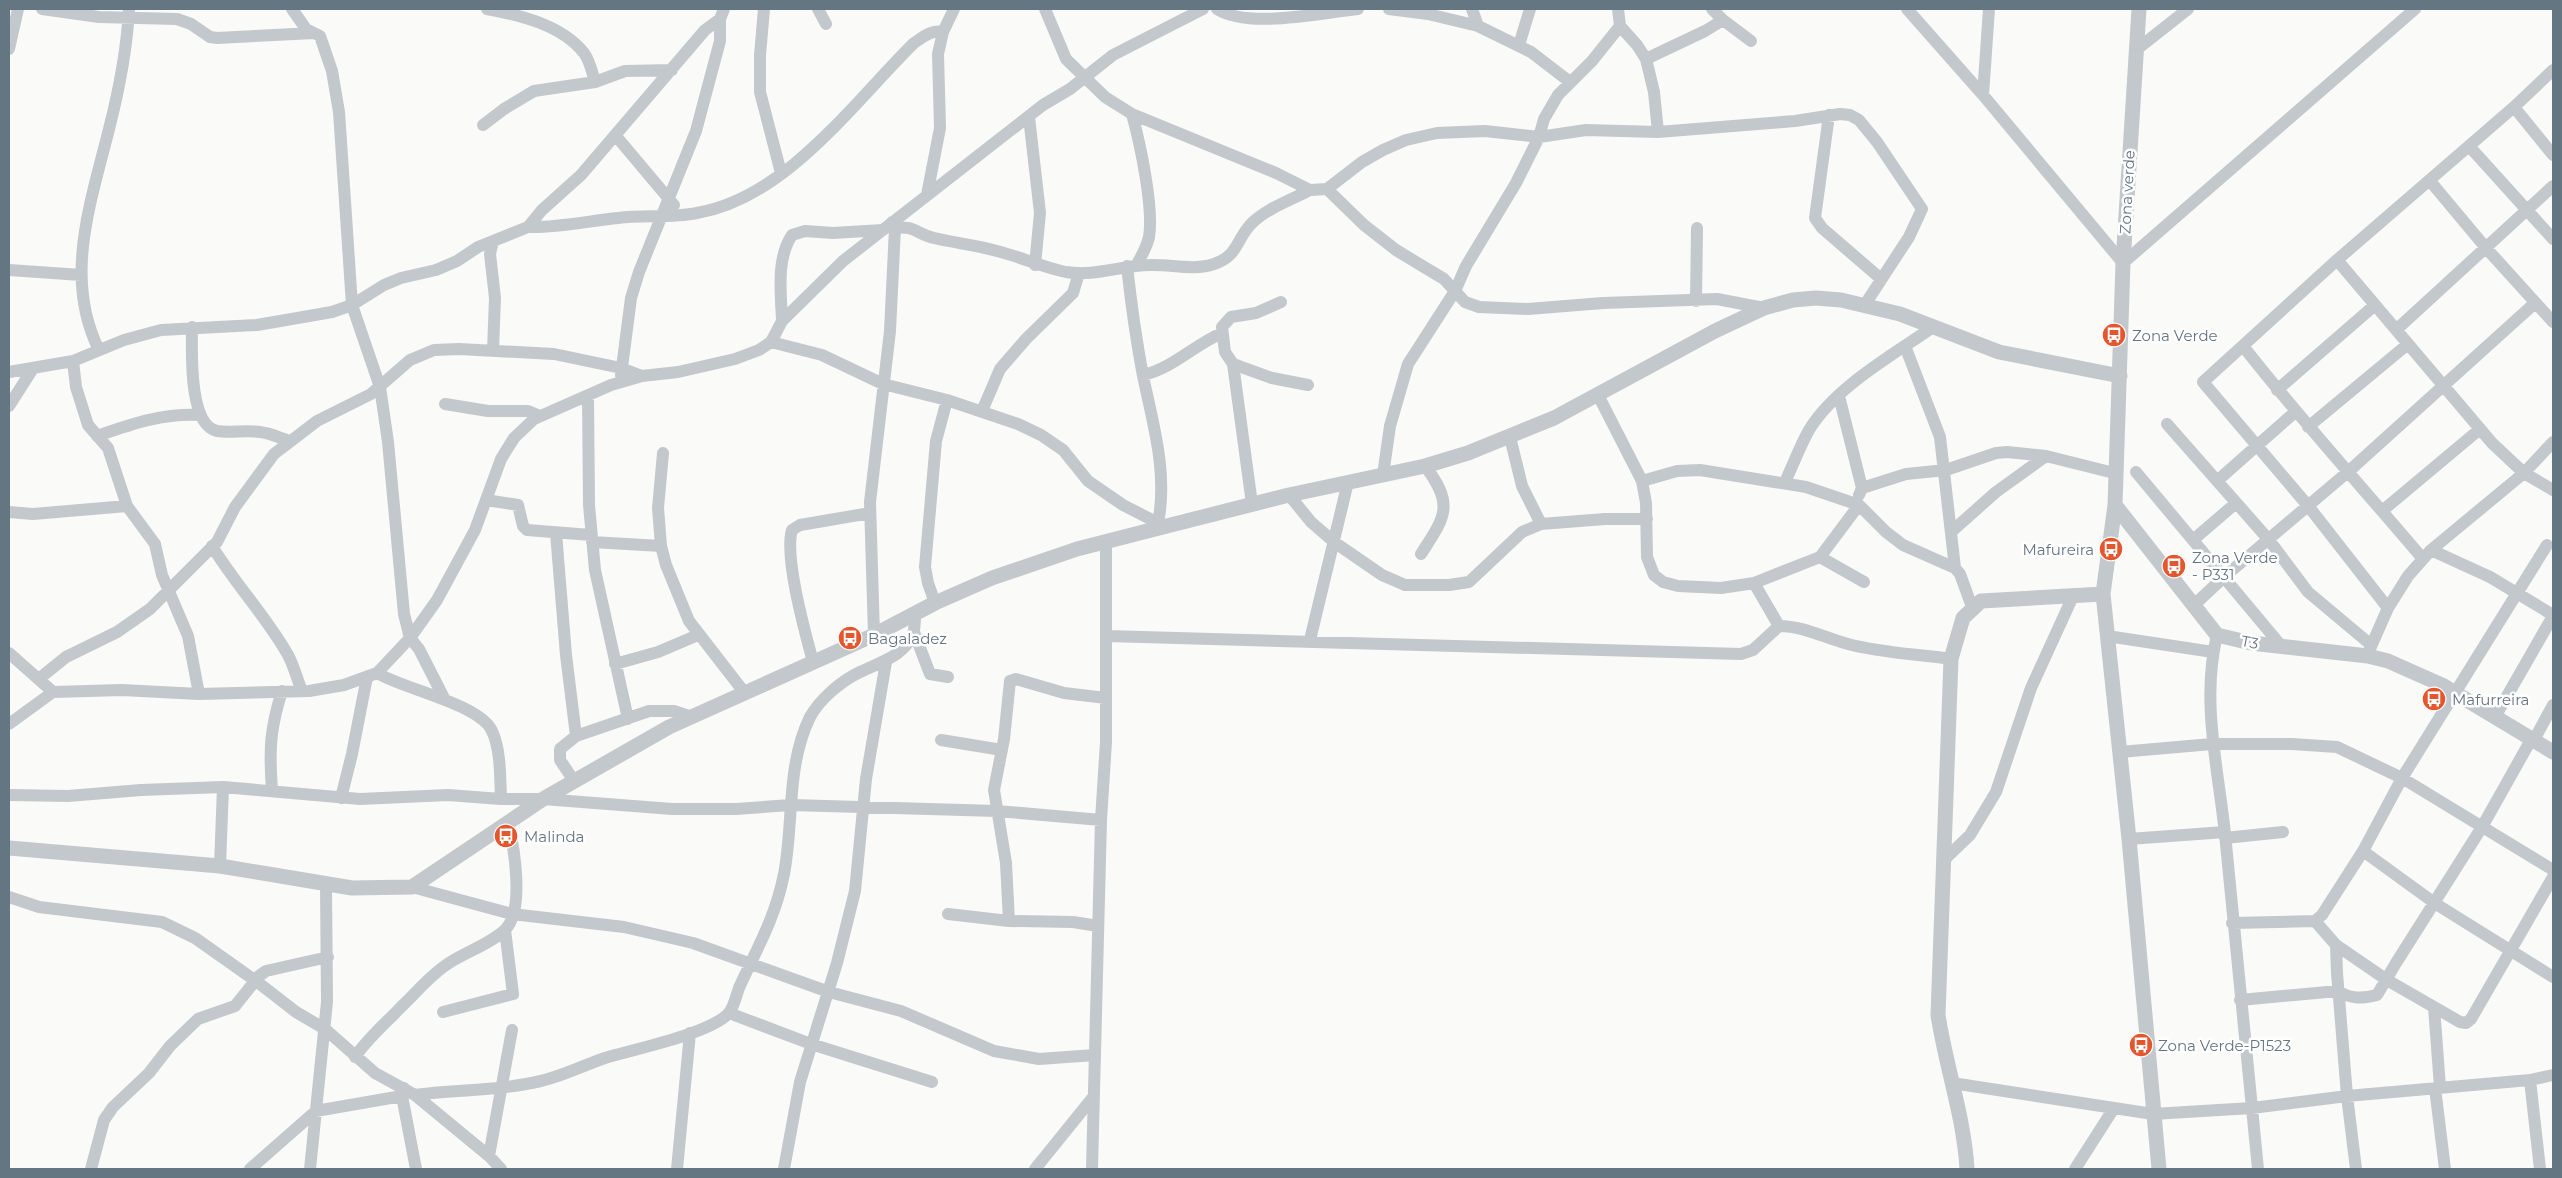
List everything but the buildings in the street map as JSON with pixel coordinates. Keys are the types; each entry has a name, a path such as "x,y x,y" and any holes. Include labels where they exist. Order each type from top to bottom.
{"street":[{"path":"9,49 18,9"},
{"path":"42,9 99,17 129,14 177,19 191,24 210,37 217,38 314,33"},
{"path":"292,9 306,29 320,36 327,53 340,112 352,305 380,387 388,442 404,614 410,638 419,649 445,700"},
{"path":"487,9 538,22 572,42 584,53 595,82"},
{"path":"764,9 760,55 760,92 781,173"},
{"path":"818,9 826,24"},
{"path":"927,195 940,128 938,62 943,32 954,9"},
{"path":"1045,9 1066,59 1105,97 1132,114 1276,173 1310,190"},
{"path":"9,724 52,692 122,690 199,694 302,691 344,685 372,675 410,638 455,568 475,530 502,459 514,438 534,419 622,382 642,376 678,372 735,359 759,350 771,342 782,321 843,261 890,226 927,195 1029,117 1086,77 1096,66 1125,48 1203,9"},
{"path":"1217,9 1226,15 1258,19 1358,9"},
{"path":"1391,9 1428,14 1478,26 1519,45 1570,82"},
{"path":"1472,9 1478,26"},
{"path":"1519,45 1530,9"},
{"path":"1618,9 1620,26 1637,45 1646,59 1654,92 1658,132"},
{"path":"1712,9 1723,20 1751,41"},
{"path":"1907,9 1983,95 2123,263 2415,9"},
{"path":"1983,95 1989,9"},
{"name":"Zona verde","path":"2120,376 2123,263 2138,9"},
{"path":"2136,50 2188,9"},
{"path":"99,350 86,319 81,276 85,234 117,95 129,14"},
{"path":"528,227 542,210 581,175 704,30 722,14"},
{"path":"622,382 621,368 631,298 639,272 670,200 705,103 720,41 722,14"},
{"path":"1646,59 1705,31 1723,20"},
{"path":"1383,475 1390,426 1408,364 1455,291 1466,266 1516,183 1539,137 1544,119 1558,95 1592,61 1620,26"},
{"path":"9,372 32,370 73,361 99,350 161,330 192,326 278,322 332,312 352,305 384,285 400,278 436,270 492,241 528,227 682,214 712,210 738,201 781,173 825,134 914,44 926,35 939,31 943,32"},
{"path":"483,125 504,109 534,91 595,82 625,71 672,70"},
{"path":"2388,608 2309,507 2203,382 2337,260 2430,181 2553,70"},
{"path":"2514,107 2553,153"},
{"path":"1132,114 1143,166 1149,227 1147,244 1131,266 1135,332 1159,454 1161,490 1158,525"},
{"path":"1828,115 1815,218 1822,228 1880,278"},
{"path":"782,321 781,280 785,246 792,235 805,231 833,233 890,226 907,226 926,236 974,244 1035,265 1079,273 1131,266 1196,267 1212,265 1225,260 1235,252 1243,235 1252,223 1268,211 1310,190 1327,189 1362,162 1406,140 1437,133 1463,131 1539,137 1586,130 1658,132 1795,121 1828,115 1850,115 1859,120 1890,159 1922,209 1909,237 1880,278 1864,306"},
{"path":"1029,117 1040,212 1035,265"},
{"path":"616,136 682,214"},
{"path":"2469,146 2553,239"},
{"path":"2430,181 2486,248 2553,322"},
{"path":"2396,330 2553,186"},
{"path":"1327,189 1364,224 1396,250 1430,269 1466,302 1496,309 1718,299 1764,308"},
{"path":"874,635 870,512 890,331 890,226"},
{"path":"1696,301 1698,228"},
{"path":"492,241 490,254 495,298 493,351"},
{"path":"2337,260 2480,429 2524,473 2553,490"},
{"path":"9,270 81,276"},
{"path":"982,412 1000,369 1073,293 1079,273"},
{"path":"412,887 543,799 692,717 874,635 935,602 992,578 1158,525 1425,466 1510,437 1598,395 1714,331 1764,308 1793,300 1816,298 1841,300 1900,314 1999,352 2120,376 2114,473 2115,505 2103,594 2129,839 2159,1169"},
{"path":"1252,504 1233,364 1225,352 1222,333 1225,321 1231,317 1256,313 1281,302"},
{"path":"2194,605 2224,577 2349,472 2535,303"},
{"path":"2277,390 2375,305"},
{"path":"192,326 192,365 200,415 207,426 216,431 262,432 290,440"},
{"path":"1785,482 1810,429 1839,396 1863,376 1933,327"},
{"path":"1143,375 1160,371 1200,343 1222,333"},
{"path":"771,342 822,355 883,384 947,400 1041,435 1063,450 1088,482 1158,525"},
{"path":"2308,427 2408,344"},
{"path":"1905,346 1940,437 1946,470 1955,568"},
{"path":"2242,346 2295,412 2382,511 2427,555 2463,564 2516,592 2553,615 2494,717"},
{"path":"40,678 66,657 117,632 150,609 212,546 235,507 274,454 317,421 360,401 380,387 410,360 424,353 459,349 554,354 621,368 642,376"},
{"path":"73,361 81,405 88,425 108,448 127,506 151,536 168,591 188,636 199,694"},
{"path":"1233,364 1272,378 1308,385"},
{"path":"9,406 32,370"},
{"path":"1598,395 1642,481 1647,519 1647,557 1654,575 1663,582 1721,588 1754,583 1820,557 1857,504 1862,488 1839,396"},
{"path":"588,396 587,447 594,570 628,719"},
{"path":"935,602 928,583 926,558 936,441 947,400"},
{"path":"445,404 488,411 528,411 540,416"},
{"path":"2217,481 2295,412"},
{"path":"97,436 148,419 168,415 200,415"},
{"path":"2167,424 2269,540 2308,592 2369,650 2388,608 2408,576 2427,555 2524,473 2553,442"},
{"path":"2382,511 2480,429"},
{"path":"1510,437 1522,486 1541,524"},
{"path":"662,453 658,508 660,546 689,621 744,692"},
{"path":"1862,488 1906,474 1946,470 1996,453 2026,453 2046,456 2114,473"},
{"path":"1951,532 1996,492 2046,456"},
{"path":"1421,554 1440,525 1444,508 1435,479 1425,466"},
{"path":"1642,481 1677,472 1700,470 1785,482 1857,504 1886,532 1903,545 1955,568 1960,574 1972,607"},
{"path":"2136,472 2284,648"},
{"path":"1310,640 1348,482"},
{"path":"1289,495 1311,522 1334,542 1393,581 1405,585 1421,586 1468,582 1522,532 1541,524 1605,518 1647,519"},
{"path":"486,500 518,505 523,526 527,530 660,546"},
{"path":"2193,540 2236,503"},
{"path":"2115,505 2217,634 2213,652 2210,713 2212,744 2225,835 2232,924 2258,1169"},
{"path":"9,512 33,514 127,506"},
{"path":"813,662 793,574 790,546 792,530 800,525 870,512"},
{"path":"556,533 564,638 576,736"},
{"path":"1092,1169 1106,698 1106,542"},
{"path":"2232,924 2315,921 2322,915 2363,851 2402,778 2547,545"},
{"path":"212,546 230,576 255,605 288,656 302,691"},
{"path":"1820,557 1864,582"},
{"path":"1754,583 1778,626"},
{"path":"1946,859 1970,835 1996,792 2031,688 2074,594"},
{"path":"1967,1169 1958,1103 1945,1059 1938,1015 1946,859 1951,659 1963,618 1972,607 1981,601 2000,598 2103,594"},
{"path":"915,614 914,632 930,674 948,677"},
{"path":"1107,636 1208,640 1310,640 1741,654 1753,650 1778,626 1802,628 1850,645 1951,659"},
{"path":"250,1169 316,1111 407,1093 503,1087 548,1079 602,1059 690,1033 706,1027 730,1013 770,924 779,892 784,873 798,754 811,715 827,696 843,682 858,673 886,662 907,644 914,632"},
{"name":"T3","path":"2217,634 2251,643 2284,648 2369,650 2420,674 2553,752"},
{"path":"615,664 658,652 698,635"},
{"path":"2107,636 2213,652"},
{"path":"9,653 40,678 52,692"},
{"path":"784,1169 792,1115 811,1044 829,992 855,891 866,779 886,662"},
{"path":"372,675 445,700 487,722 493,732 501,800"},
{"path":"341,798 372,675"},
{"path":"1009,921 1006,863 997,811 995,782 1002,750 1010,680 1016,679 1064,693 1106,698"},
{"path":"272,790 269,746 272,725 282,691"},
{"path":"2240,1000 2338,991 2346,996 2356,998 2377,996 2396,963 2436,904 2553,705"},
{"path":"574,781 560,760 560,749 576,736 649,711 661,710 692,717"},
{"path":"941,740 1002,750"},
{"path":"2120,752 2212,744 2292,744 2337,747 2402,778 2553,870"},
{"path":"9,795 68,796 141,790 223,787 272,790 341,798 448,795 501,800 543,799 672,809 736,809 791,805 863,807 997,811 1101,820"},
{"path":"220,866 223,787"},
{"path":"443,1012 513,994 505,930 512,914 516,887 516,859 508,822"},
{"path":"2129,839 2283,832"},
{"path":"9,848 220,866 352,888 412,887 512,914 632,928 694,943 829,992 901,1011 994,1051 1039,1059 1094,1055"},
{"path":"2363,851 2436,904 2553,977"},
{"path":"2315,921 2336,945 2387,980 2460,1022 2466,1023 2471,1019 2553,877"},
{"path":"310,1169 325,1029 328,958 326,884"},
{"path":"9,897 39,907 162,922 194,938 256,981 296,1012 325,1029 375,1073 407,1093 489,1156 497,1168"},
{"path":"948,914 1009,921 1064,921 1098,926"},
{"path":"355,1057 368,1038 422,985 447,964 505,930"},
{"path":"2336,945 2347,1096 2356,1169"},
{"path":"91,1169 104,1120 113,1107 149,1073 188,1028 206,1015 223,1012 235,1006 266,972 328,958"},
{"path":"2434,1007 2445,1169"},
{"path":"730,1013 811,1044 932,1082"},
{"path":"489,1156 512,1030"},
{"path":"678,1169 690,1033"},
{"path":"1952,1083 2154,1114 2252,1108 2347,1096 2530,1080 2553,1075"},
{"path":"2530,1080 2540,1169"},
{"path":"407,1093 416,1169"},
{"path":"1035,1169 1094,1096"},
{"path":"2075,1169 2114,1108"}],"place":[{"name":"Zona Verde","path":"2114,335"},
{"name":"Mafureira","path":"2111,549"},
{"name":"Zona Verde - P331","path":"2174,566"},
{"name":"Bagaladez","path":"850,638"},
{"name":"Mafurreira","path":"2434,699"},
{"name":"Malinda","path":"506,836"},
{"name":"Zona Verde-P1523","path":"2141,1045"}]}
